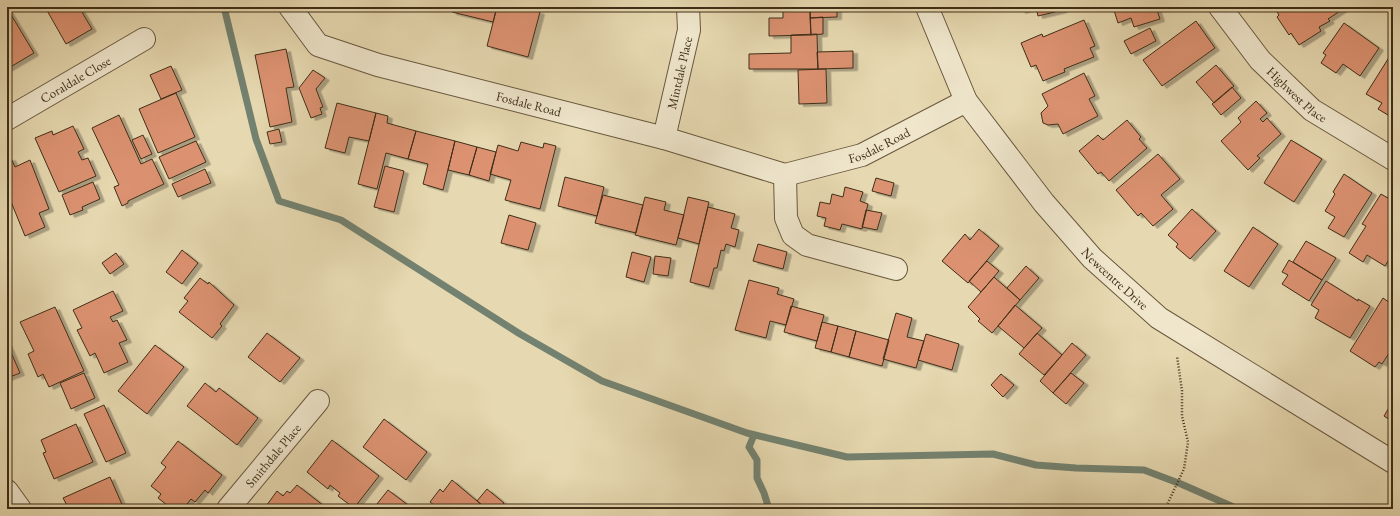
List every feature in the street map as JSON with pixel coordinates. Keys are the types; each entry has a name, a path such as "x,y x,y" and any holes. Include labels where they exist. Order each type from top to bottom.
{"street":[{"name":"Fosdale Road","path":"290,7 318,45 378,65 664,138 785,174 862,155 966,101"},
{"name":"Mintdale Place","path":"664,138 689,30 688,7"},
{"name":"Newcentre Drive","path":"927,7 966,101 1044,203 1087,252 1159,318 1393,462"},
{"name":"Highwest Place","path":"1220,7 1260,60 1312,110 1393,160"},
{"name":"Coraldale Close","path":"7,119 144,39"},
{"path":"785,174 786,218 793,235 807,245 896,269"},
{"name":"Smithdale Place","path":"228,509 318,401"},
{"path":"7,491 20,509"}],"path":[{"path":"1165,509 1184,469 1188,442 1182,416 1182,391 1177,353"}],"building":[{"path":"45,7 79,7 92,29 66,44"},
{"path":"453,7 497,7 493,22 452,12"},
{"path":"497,7 519,7 540,12 528,57 487,46"},
{"path":"783,7 810,7 811,35 769,36 769,18 783,18"},
{"path":"810,7 837,7 837,17 810,18"},
{"path":"1020,7 1036,7 1021,11"},
{"path":"1036,7 1062,7 1063,10 1038,16"},
{"path":"1113,7 1156,7 1160,19 1134,27 1131,18 1118,23"},
{"path":"1281,7 1342,7 1343,9 1328,19 1330,21 1319,27 1321,31 1299,45 1291,33 1289,35 1277,17 1279,15 1276,10"},
{"path":"7,8 34,53 7,69"},
{"path":"823,17 823,34 811,35 810,18"},
{"path":"1084,20 1095,46 1090,48 1094,57 1064,69 1065,72 1043,81 1036,65 1031,67 1021,43 1042,34 1043,37"},
{"path":"1196,21 1215,48 1162,86 1143,60"},
{"path":"1344,23 1379,48 1360,76 1343,64 1336,73 1321,63 1326,55 1323,53"},
{"path":"1150,28 1156,41 1131,54 1124,41"},
{"path":"817,34 818,69 749,69 749,54 791,53 791,35"},
{"path":"286,49 294,87 286,88 292,122 270,127 255,55"},
{"path":"853,51 853,68 818,69 817,52"},
{"path":"1393,51 1393,118 1378,109 1382,103 1366,94"},
{"path":"1216,65 1234,86 1214,103 1196,82"},
{"path":"171,66 182,90 161,99 150,75"},
{"path":"826,69 827,103 799,104 798,70"},
{"path":"313,70 325,78 316,89 323,107 320,108 322,114 311,118 299,88"},
{"path":"1084,73 1095,96 1089,99 1098,116 1063,134 1058,124 1048,125 1043,123 1041,113 1048,106 1042,94"},
{"path":"1232,87 1241,98 1221,115 1212,104"},
{"path":"176,93 195,137 158,153 139,109"},
{"path":"1256,101 1267,113 1260,119 1263,122 1267,118 1281,134 1257,156 1260,158 1248,170 1221,141 1241,122 1238,118"},
{"path":"337,103 376,113 369,141 349,137 345,153 325,148"},
{"path":"376,113 388,116 387,123 416,131 408,159 386,153 377,189 358,184"},
{"path":"119,115 141,164 152,159 164,184 128,201 128,203 122,206 114,187 119,185 92,128"},
{"path":"1127,120 1141,137 1139,139 1147,148 1109,181 1101,172 1098,174 1079,151 1098,135 1103,140"},
{"path":"73,126 84,149 78,152 82,160 88,158 96,176 59,192 35,138 52,131 53,135"},
{"path":"279,129 282,142 270,144 267,132"},
{"path":"416,131 455,141 443,190 423,184 428,164 408,159"},
{"path":"143,135 152,154 141,159 132,140"},
{"path":"1291,140 1322,159 1294,202 1264,183"},
{"path":"196,141 206,162 169,179 159,157"},
{"path":"455,141 477,147 469,175 448,170"},
{"path":"521,142 543,148 544,143 556,146 540,209 505,200 511,180 490,174 498,145 518,151"},
{"path":"477,147 496,152 489,181 469,175"},
{"path":"1158,154 1180,179 1161,195 1173,209 1153,226 1141,213 1138,216 1116,190"},
{"path":"11,158 15,167 30,160 49,209 39,213 45,227 25,236 7,192 7,159"},
{"path":"385,166 404,171 394,212 374,207"},
{"path":"205,169 211,183 178,197 172,184"},
{"path":"1344,174 1372,193 1344,237 1328,228 1335,217 1325,211 1335,194 1333,192"},
{"path":"565,177 604,187 597,216 558,206"},
{"path":"876,178 894,183 891,196 872,191"},
{"path":"93,182 100,199 82,207 83,210 70,215 62,195"},
{"path":"845,187 863,192 860,201 868,204 862,229 842,224 840,230 824,226 826,218 817,216 820,202 830,204 832,194 843,197"},
{"path":"1381,194 1393,201 1393,253 1385,266 1367,255 1363,262 1349,253 1366,226 1362,224"},
{"path":"603,195 643,205 636,233 595,223"},
{"path":"645,197 666,202 664,210 684,215 676,245 635,235"},
{"path":"688,197 709,202 699,244 678,238"},
{"path":"708,207 735,214 731,228 739,230 735,247 726,244 724,251 721,250 717,268 714,268 709,287 690,282"},
{"path":"1192,209 1216,231 1190,259 1176,247 1178,244 1168,235"},
{"path":"866,210 882,213 877,230 862,227"},
{"path":"509,215 536,223 528,250 501,243"},
{"path":"1253,227 1278,244 1249,287 1224,271"},
{"path":"979,229 999,246 968,283 942,261 965,234 970,240"},
{"path":"1306,241 1336,258 1322,280 1293,262"},
{"path":"758,244 787,252 783,269 753,261"},
{"path":"182,250 198,263 182,284 166,272"},
{"path":"632,252 651,257 644,282 626,277"},
{"path":"116,253 124,264 110,274 102,263"},
{"path":"655,256 671,258 668,276 653,274"},
{"path":"1289,260 1322,280 1309,301 1282,284 1288,275 1282,272"},
{"path":"987,261 999,271 981,292 969,281"},
{"path":"1026,266 1039,278 1020,300 1007,288"},
{"path":"994,277 1020,300 992,333 978,321 980,319 968,307"},
{"path":"200,278 208,284 209,282 234,305 220,324 222,326 212,338 179,312 188,301 184,298"},
{"path":"749,280 779,288 777,294 794,299 786,325 770,321 766,338 735,330"},
{"path":"1326,281 1358,301 1358,299 1370,306 1350,338 1315,318 1319,310 1311,305"},
{"path":"113,291 123,311 110,317 113,322 117,320 127,340 119,343 128,362 104,373 95,353 90,356 77,330 82,328 73,310"},
{"path":"1383,298 1393,305 1393,347 1382,364 1379,362 1375,367 1350,351"},
{"path":"1015,305 1042,328 1024,348 998,326"},
{"path":"791,306 824,315 817,341 784,332"},
{"path":"55,307 84,371 49,387 43,374 38,377 28,354 34,351 20,322"},
{"path":"896,313 912,318 907,337 924,341 916,368 883,359"},
{"path":"822,322 838,326 831,352 815,348"},
{"path":"838,326 856,331 849,357 831,352"},
{"path":"856,331 889,340 882,366 849,357"},
{"path":"267,333 300,358 280,382 248,357"},
{"path":"1037,333 1062,355 1044,375 1019,354"},
{"path":"926,334 959,344 952,370 918,360"},
{"path":"7,343 20,373 7,378"},
{"path":"1072,343 1086,355 1053,393 1040,381"},
{"path":"155,345 184,367 147,414 118,391"},
{"path":"84,373 95,398 71,409 60,383"},
{"path":"1071,373 1084,383 1066,404 1053,393"},
{"path":"1001,374 1014,385 1003,397 991,385"},
{"path":"205,383 216,392 219,388 258,418 237,445 187,406"},
{"path":"1393,401 1393,422 1384,416"},
{"path":"104,405 126,453 106,462 84,414"},
{"path":"384,419 427,452 406,480 363,447"},
{"path":"76,424 93,462 54,479 43,453 46,452 41,440"},
{"path":"332,440 379,476 354,508 338,496 340,493 330,485 328,489 307,472"},
{"path":"178,441 222,475 208,493 205,490 195,502 191,499 183,509 172,509 158,498 161,494 151,486 166,467 161,463"},
{"path":"110,477 124,509 69,509 63,498"},
{"path":"452,480 487,509 439,509 430,502 440,489 443,492"},
{"path":"297,485 328,509 264,509 277,491 283,496 287,491 290,493"},
{"path":"487,489 504,503 499,509 487,509 477,501"},
{"path":"388,490 408,505 405,509 373,509"}],"waterway":[{"path":"224,7 256,139 279,201 341,220 520,334 602,381 747,433 847,457 993,454 1036,465 1144,470 1181,484 1238,509"},
{"path":"754,435 749,447 757,460 757,478 769,509"}]}
